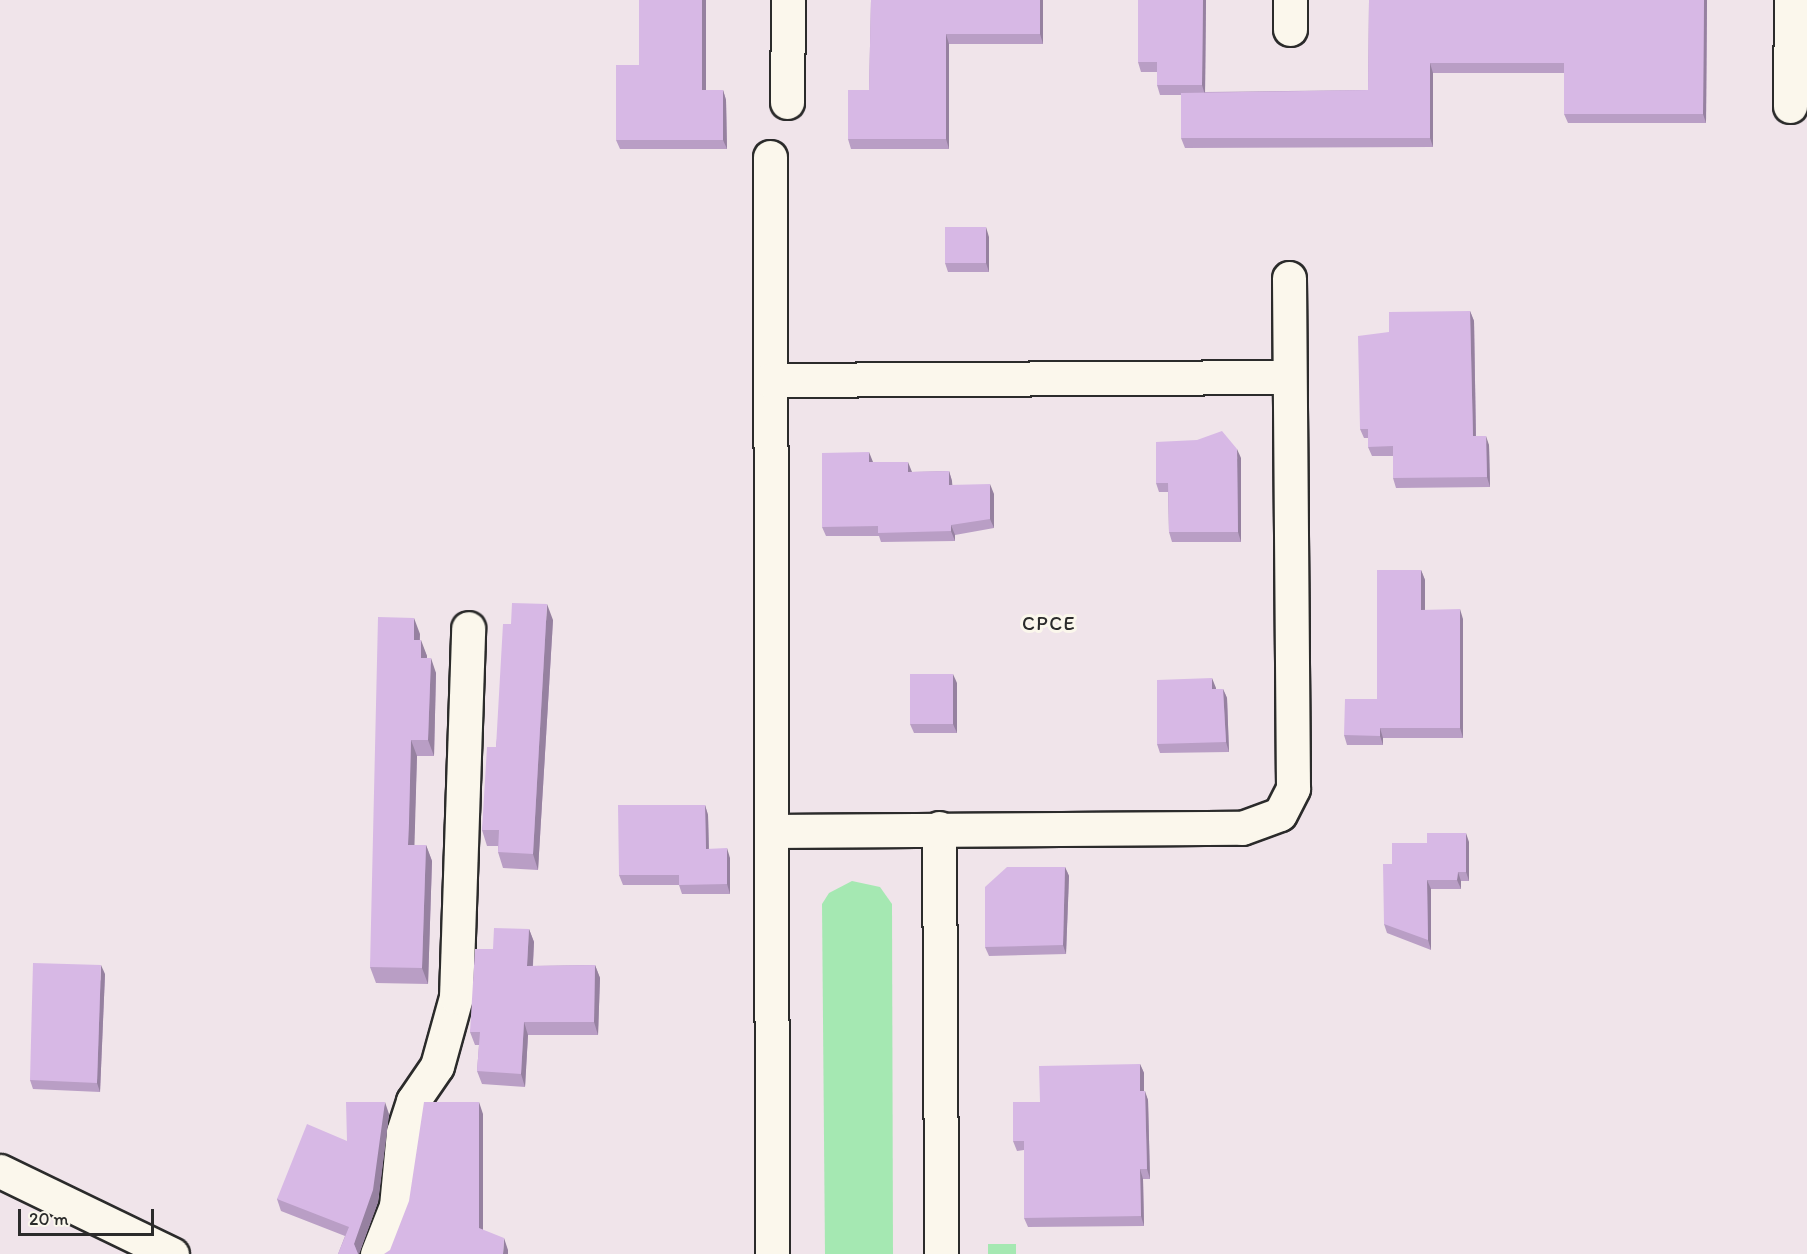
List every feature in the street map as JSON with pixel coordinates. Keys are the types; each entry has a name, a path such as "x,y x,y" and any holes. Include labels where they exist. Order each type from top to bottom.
{"street":[{"path":"787,102 788,0"},
{"path":"1790,106 1791,0"},
{"path":"770,157 772,1254"},
{"path":"771,831 939,828 1242,828 1280,814 1293,788 1289,278"},
{"path":"770,380 1289,377"},
{"path":"377,1254 396,1206 403,1132 413,1101 437,1066 456,997 468,628"},
{"path":"939,828 941,1254"},
{"path":"0,1171 171,1254"}],"green space":[{"path":"852,881 880,887 892,904 893,1254 825,1254 822,904 829,893"},
{"path":"988,1244 1016,1244 1016,1254 988,1254"}],"building":[{"path":"639,0 702,0 702,90 723,90 723,140 616,140 616,65 639,65"},
{"path":"871,0 1040,0 1040,34 946,34 946,139 848,139 848,90 869,90"},
{"path":"1138,0 1203,0 1202,85 1157,85 1157,62 1138,62"},
{"path":"1369,0 1704,0 1703,114 1564,114 1564,63 1430,63 1430,138 1181,138 1181,93 1368,90"},
{"path":"945,227 986,227 986,263 945,263"},
{"path":"1470,311 1473,436 1486,436 1487,477 1393,478 1393,446 1368,447 1368,429 1360,429 1358,336 1389,332 1389,312"},
{"path":"1222,431 1237,449 1238,532 1169,532 1168,483 1156,483 1156,442 1197,440"},
{"path":"869,452 869,462 908,462 908,472 949,471 949,485 990,484 990,519 951,525 951,531 878,533 878,526 822,527 822,453"},
{"path":"1377,570 1421,570 1421,610 1460,609 1460,728 1380,728 1380,736 1344,735 1345,699 1377,699"},
{"path":"512,603 547,604 533,854 498,852 499,830 482,830 487,747 496,747 503,624 511,624"},
{"path":"378,617 414,618 414,640 421,640 421,658 431,658 428,740 411,740 408,845 426,845 422,968 370,967"},
{"path":"910,674 953,674 953,724 910,724"},
{"path":"1212,678 1212,689 1223,689 1226,742 1157,744 1157,680"},
{"path":"618,805 705,805 706,849 727,848 727,884 679,885 679,875 619,875"},
{"path":"1427,833 1466,833 1466,872 1458,872 1457,880 1427,880 1428,940 1384,924 1383,864 1392,864 1392,843 1427,843"},
{"path":"1007,867 1065,867 1063,945 985,947 985,887"},
{"path":"494,928 529,929 527,966 595,965 594,1022 524,1022 521,1074 477,1071 480,1032 470,1032 475,949 493,949"},
{"path":"33,963 101,965 97,1083 30,1080"},
{"path":"1140,1064 1140,1091 1145,1091 1147,1169 1140,1169 1141,1216 1024,1218 1024,1141 1013,1141 1013,1102 1040,1102 1039,1066"},
{"path":"346,1102 385,1102 373,1190 354,1244 358,1254 338,1254 349,1227 277,1199 307,1124 347,1141"},
{"path":"424,1102 479,1102 479,1228 504,1238 503,1254 384,1254 390,1250 409,1201"}],"district":[{"name":"CPCE","path":"1049,623"}]}
